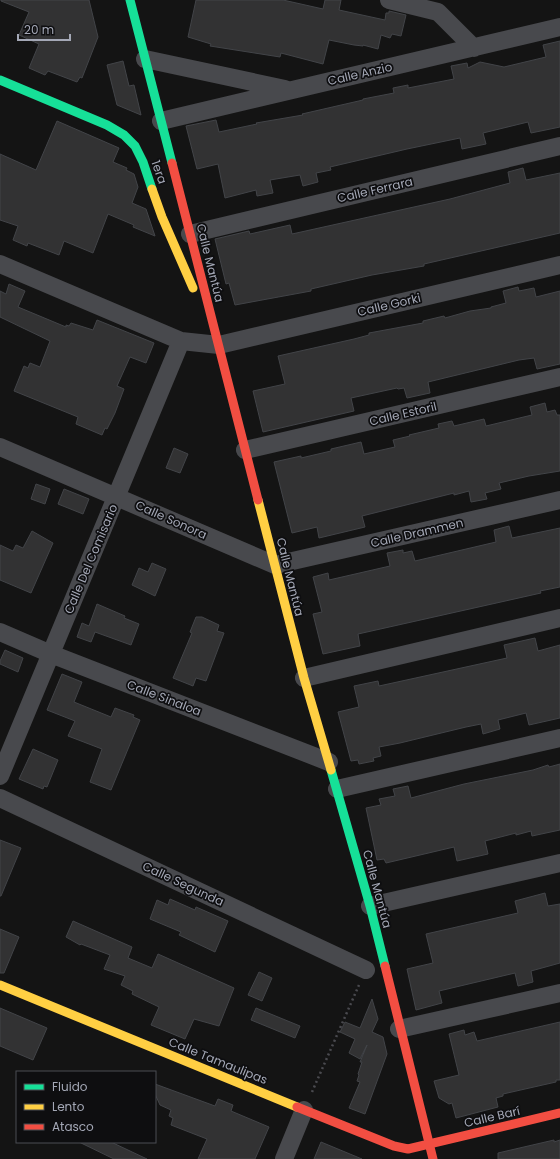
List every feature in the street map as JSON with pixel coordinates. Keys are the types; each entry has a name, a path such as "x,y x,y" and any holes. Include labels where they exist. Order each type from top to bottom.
{"street":[{"name":"Calle Mantúa","path":"130,0 304,678 370,906 432,1159"},
{"path":"388,0 438,12 474,48"},
{"name":"Calle Anzio","path":"161,121 560,27"},
{"path":"145,59 290,90"},
{"name":"1era","path":"0,80 107,125 124,135 135,146 143,162 162,217 219,345"},
{"name":"Calle Ferrara","path":"190,234 560,146"},
{"name":"Calle Gorki","path":"0,264 181,341 219,345 560,265"},
{"name":"Calle Del Comisario","path":"0,776 181,341"},
{"name":"Calle Estoril","path":"245,450 560,378"},
{"name":"Calle Sonora","path":"0,446 275,565"},
{"name":"Calle Drammen","path":"275,565 560,500"},
{"path":"304,678 560,618"},
{"name":"Calle Sinaloa","path":"0,632 51,654 329,762"},
{"path":"337,789 560,738"},
{"name":"Calle Segunda","path":"0,798 366,970"},
{"path":"370,906 560,863"},
{"name":"Calle Tamaulipas","path":"0,985 394,1146 408,1149 429,1144"},
{"path":"399,1029 560,993"},
{"path":"284,1159 304,1110"},
{"name":"Calle Barí","path":"429,1144 560,1113"}],"path":[{"path":"304,1110 366,970"}],"building":[{"path":"1,0 89,0 98,37 82,78 80,77 77,82 48,71 45,75 29,68 39,44 19,35 29,12"},
{"path":"196,0 283,0 323,9 325,0 341,0 339,10 385,20 386,13 389,13 389,11 406,15 401,36 392,34 390,38 381,35 378,49 363,45 354,45 329,40 323,64 281,53 280,57 210,46 211,44 188,37"},
{"path":"560,41 560,127 531,133 528,122 483,133 486,144 462,149 460,138 407,149 330,167 331,170 316,173 318,182 303,186 300,175 270,180 273,193 257,196 256,190 225,198 218,164 197,169 186,126 216,120 219,132 257,124 256,123 303,115 302,114 363,99 394,93 393,88 408,85 408,88 454,79 451,66 467,63 468,68 480,62 504,67 546,57 543,45"},
{"path":"123,61 129,86 134,85 141,115 117,105 107,65"},
{"path":"57,121 119,148 113,162 127,168 126,170 134,174 138,187 132,203 146,209 155,236 108,214 93,253 64,241 59,255 28,243 27,246 13,240 18,226 0,220 0,154 36,170"},
{"path":"523,168 526,180 560,173 560,233 424,264 424,266 372,275 311,289 311,291 235,305 229,283 226,284 215,239 249,231 250,234 290,225 292,234 450,199 510,183 508,172"},
{"path":"9,284 25,291 18,307 66,327 66,325 69,326 71,323 93,330 97,320 154,343 146,363 130,357 117,386 124,389 115,413 107,429 105,428 102,435 76,424 78,417 14,391 24,366 28,368 30,363 40,367 50,341 0,317 0,291 6,294"},
{"path":"518,287 519,291 534,288 536,297 560,291 560,364 537,369 534,358 519,360 428,382 430,393 407,398 404,388 397,388 351,398 354,411 263,432 253,391 285,384 278,356 354,339 369,335 369,333 423,323 423,321 444,316 445,318 470,311 491,308 506,303 503,291"},
{"path":"545,403 547,412 555,410 557,415 560,415 560,471 499,483 501,489 485,493 487,499 471,502 469,491 454,495 454,493 362,516 365,527 319,538 317,527 292,533 274,462 301,456 301,458 361,442 364,454 395,447 393,440 439,428 438,424 452,421 454,426 484,419 486,426 532,415 530,407"},
{"path":"174,448 188,454 180,473 166,468"},
{"path":"36,484 50,489 45,504 31,499"},
{"path":"64,489 89,499 83,514 58,504"},
{"path":"509,526 512,538 560,528 560,587 540,591 541,593 358,634 360,646 323,654 313,614 322,612 313,577 328,573 329,580 390,566 387,553 403,550 403,553 412,551 415,561 496,542 494,530"},
{"path":"32,531 53,543 31,593 0,580 0,545 13,551 16,545 23,548"},
{"path":"152,563 166,569 155,596 132,585 139,568 148,572"},
{"path":"97,604 125,616 124,618 139,624 131,645 95,632 91,642 77,637 82,623 89,626"},
{"path":"196,617 202,617 219,625 217,631 224,633 206,681 196,678 193,686 173,678 192,633 190,632"},
{"path":"535,638 538,651 560,645 560,718 529,725 526,713 498,720 500,729 483,734 481,724 466,727 379,747 381,756 373,758 374,761 359,764 358,760 351,761 338,712 359,707 354,686 378,681 379,686 507,658 504,645"},
{"path":"5,650 23,658 18,672 0,664"},
{"path":"62,674 82,682 74,702 111,717 115,708 134,715 133,717 140,720 111,790 90,782 102,749 68,736 75,721 47,710"},
{"path":"33,749 58,760 47,787 44,786 43,789 19,779"},
{"path":"560,764 560,830 532,836 531,831 516,835 516,833 485,841 488,854 457,861 454,847 386,863 384,859 377,860 366,808 381,805 379,799 395,796 393,789 408,786 411,798 464,784 533,770 548,765 549,767"},
{"path":"0,840 21,848 1,896 0,896"},
{"path":"545,893 548,906 560,904 560,963 531,971 533,982 518,986 515,973 439,991 442,1003 416,1010 407,969 433,963 426,934 518,913 515,901"},
{"path":"170,899 195,910 196,907 228,921 215,952 179,935 181,932 150,919 157,900 168,905"},
{"path":"73,921 132,947 128,958 152,968 158,954 234,988 219,1026 194,1019 185,1039 151,1025 159,1007 132,994 133,991 121,985 125,976 104,969 110,955 81,944 80,945 66,937"},
{"path":"0,929 19,937 4,973 0,973"},
{"path":"259,972 272,978 262,1001 248,995"},
{"path":"372,999 378,1019 372,1032 383,1037 387,1054 365,1114 349,1108 360,1082 357,1081 362,1062 360,1062 367,1045 360,1059 349,1053 355,1039 340,1032 345,1022 360,1028"},
{"path":"0,1008 47,1028 33,1060 0,1046"},
{"path":"256,1008 300,1026 295,1038 251,1020"},
{"path":"560,1022 560,1080 503,1094 503,1096 496,1098 498,1107 456,1118 452,1103 449,1104 439,1098 434,1081 459,1075 449,1034 464,1030 465,1035 474,1032 477,1041"},
{"path":"156,1084 215,1106 218,1099 233,1105 231,1111 269,1127 255,1159 198,1159 207,1139 171,1125 173,1118 169,1116 171,1110 160,1105 156,1096"},
{"path":"554,1140 554,1142 560,1140 560,1159 498,1159 498,1153"},
{"path":"321,1142 362,1159 314,1159"},
{"path":"81,1143 113,1143 147,1159 114,1159"}],"traffic: fast":[{"path":"130,0 172,163"},
{"path":"0,80 107,125 124,135 135,146 143,162 152,189"},
{"path":"331,770 370,906 385,966"}],"traffic: slow":[{"path":"152,189 162,217 193,288"},
{"path":"258,500 304,678 331,770"},
{"path":"0,985 297,1107"}],"traffic: jam":[{"path":"172,163 258,500"},
{"path":"385,966 433,1159"},
{"path":"297,1107 394,1146 408,1149 560,1113"}]}
